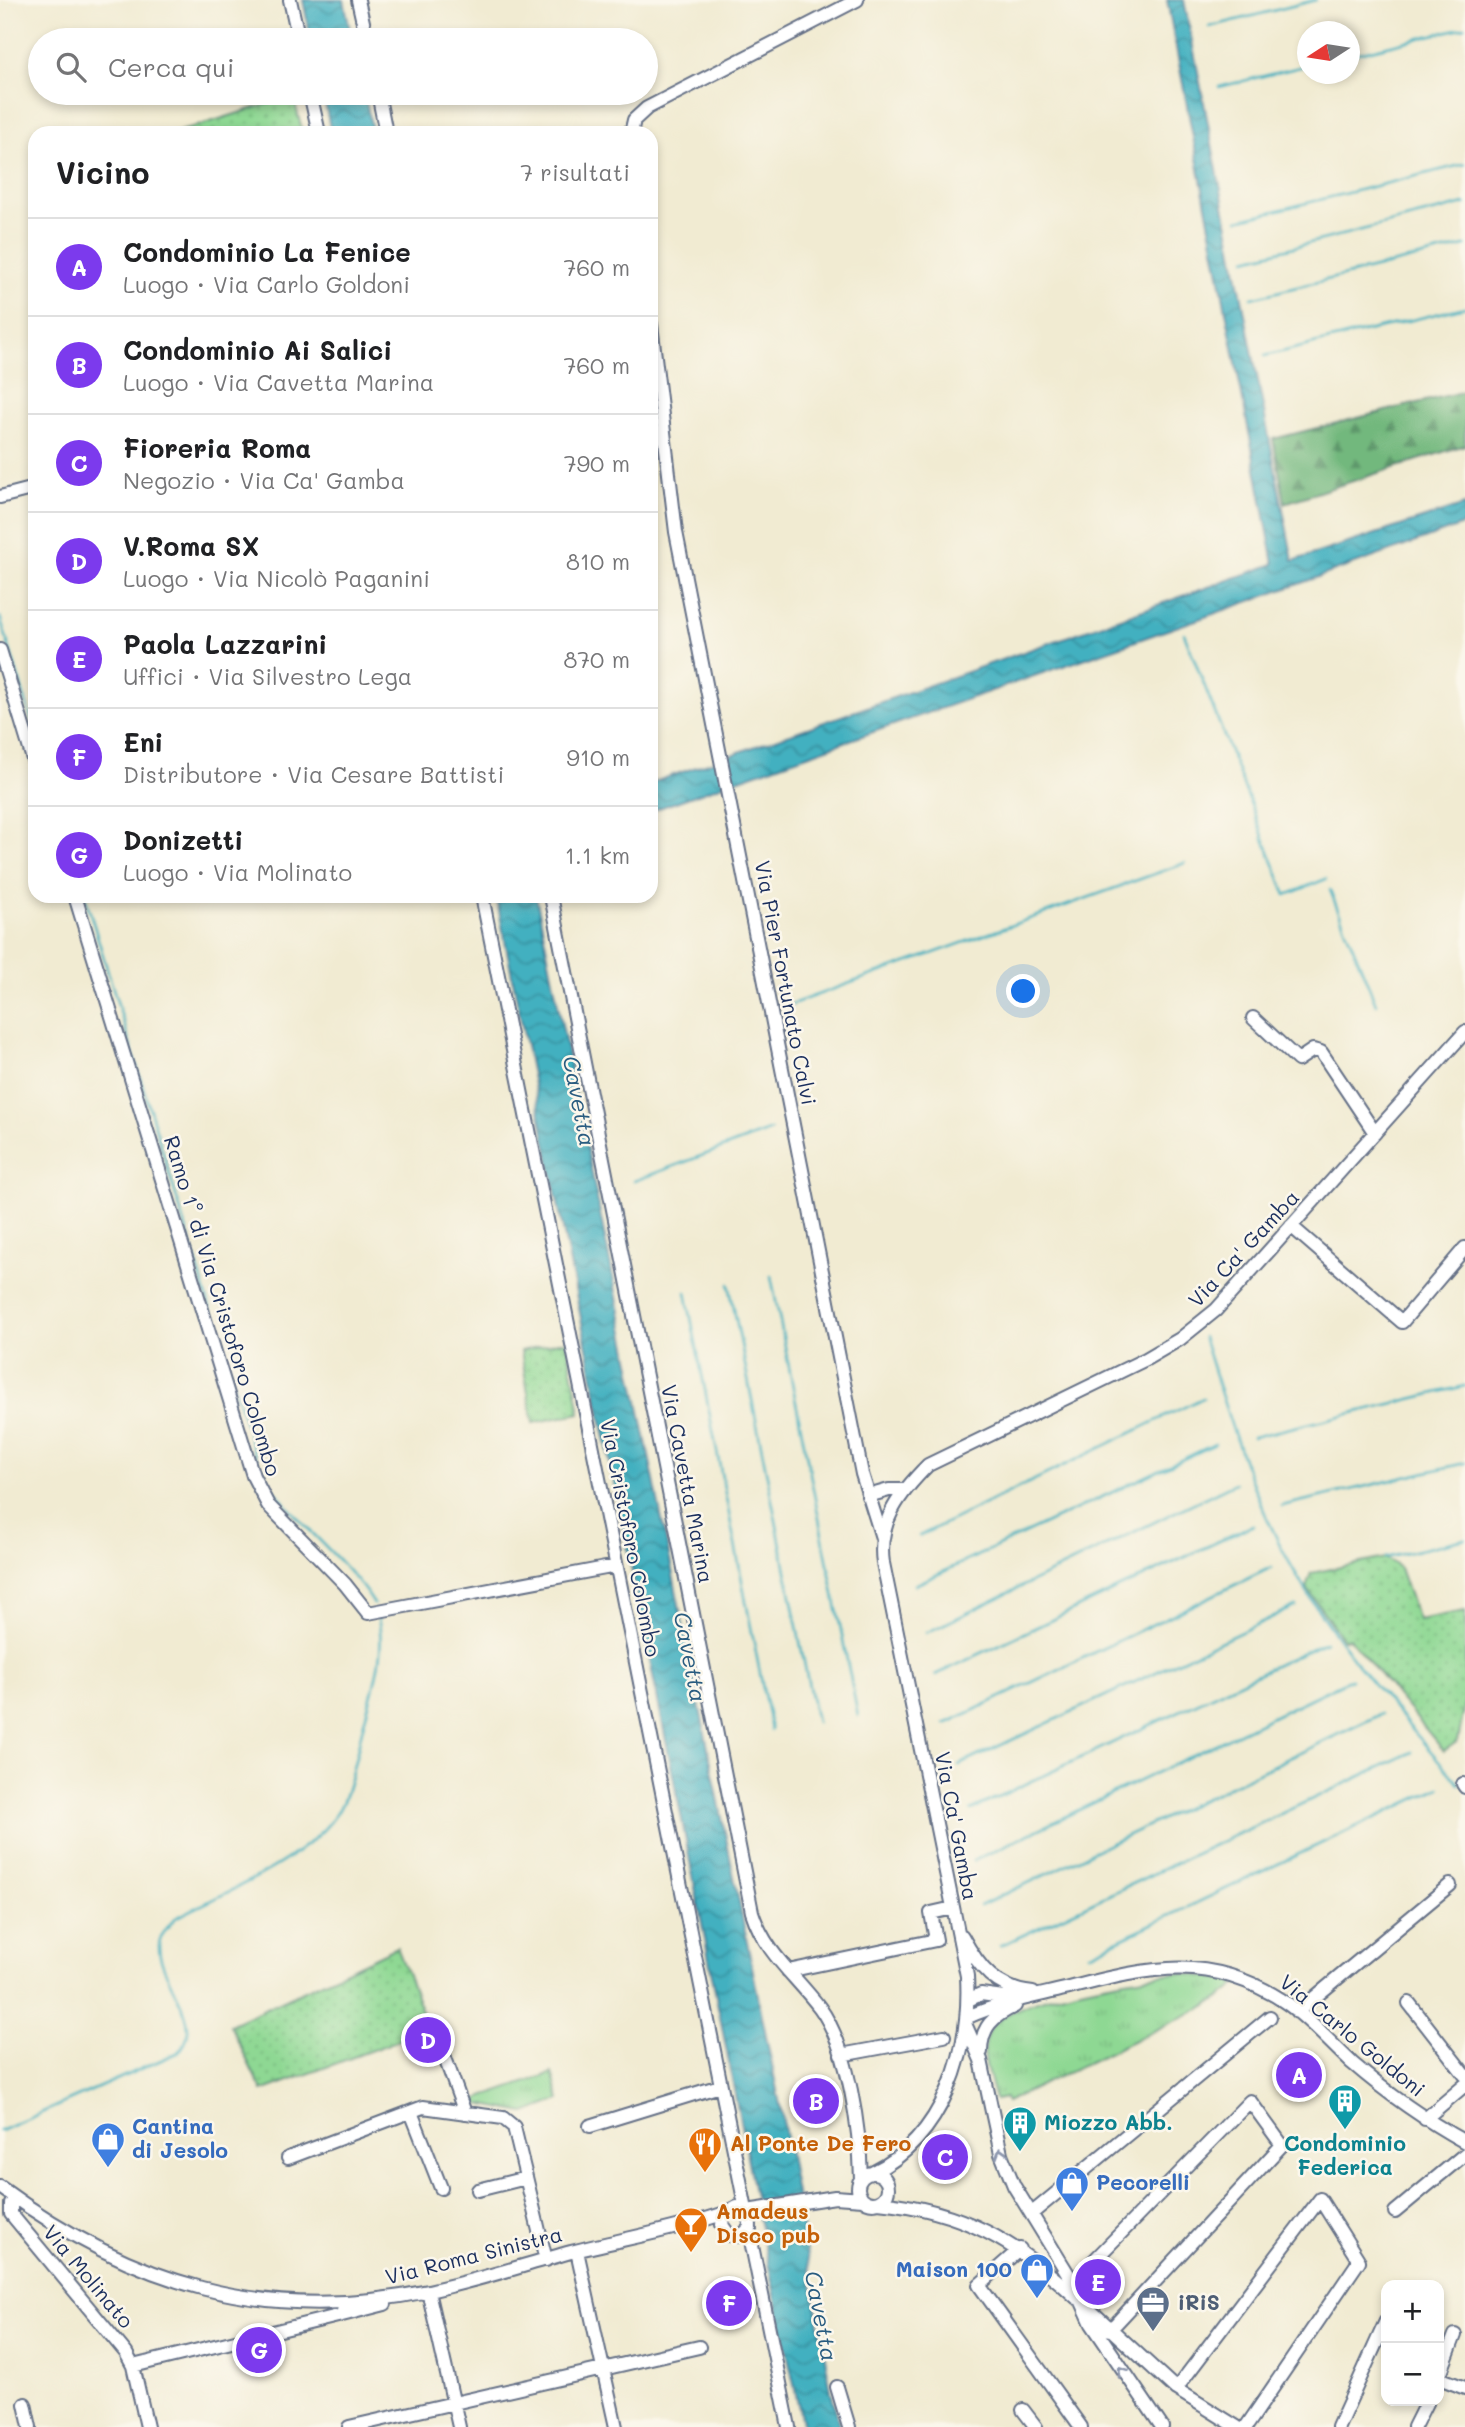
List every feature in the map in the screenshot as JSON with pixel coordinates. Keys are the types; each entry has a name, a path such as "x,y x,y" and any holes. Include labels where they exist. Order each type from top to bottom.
{"street":[{"path":"290,0 296,28"},
{"path":"358,0 364,28"},
{"path":"658,102 857,0"},
{"path":"313,105 317,126"},
{"path":"380,105 385,126"},
{"path":"633,126 634,121 653,105"},
{"name":"Via Pier Fortunato Calvi","path":"658,437 868,1496 882,1538"},
{"path":"0,497 28,490"},
{"path":"0,650 28,743"},
{"name":"Ramo 1° di Via Cristoforo Colombo","path":"77,903 253,1476 268,1505 345,1584 368,1613 616,1566"},
{"name":"Via Cristoforo Colombo","path":"483,903 739,2187 750,2217 789,2427"},
{"name":"Via Cavetta Marina","path":"552,903 752,1912 766,1947 820,2009 841,2056 866,2177"},
{"path":"1253,1018 1298,1060 1313,1050 1321,1052 1376,1132"},
{"name":"Via Ca' Gamba","path":"828,2198 899,2157 927,2127 944,2098 967,2021 967,1976 883,1563 882,1538 893,1506 903,1490 928,1465 1146,1359 1180,1339 1228,1298 1465,1032"},
{"path":"1291,1226 1402,1322 1465,1248"},
{"path":"868,1496 889,1490 903,1490"},
{"path":"1297,2012 1450,1885"},
{"path":"788,1971 936,1940 931,1913 953,1908"},
{"name":"Via Carlo Goldoni","path":"956,1926 994,1980 1003,1987 1033,1996"},
{"name":"Via Carlo Goldoni","path":"967,2021 1033,1996 1160,1967 1196,1968 1228,1975 1262,1989 1297,2012 1353,2063 1425,2119 1465,2142"},
{"name":"Via Carlo Goldoni","path":"968,2000 981,1994 1033,1996"},
{"name":"Via Carlo Goldoni","path":"981,2060 982,2036 989,2022 1033,1996"},
{"path":"1409,2003 1465,2075"},
{"path":"1031,2214 1270,2017"},
{"path":"967,2021 981,2060 1000,2154 1115,2361 1162,2427"},
{"path":"841,2056 944,2036"},
{"path":"444,2055 465,2113"},
{"path":"1425,2119 1465,2085"},
{"path":"590,2126 720,2086"},
{"path":"1073,2282 1250,2101 1282,2145 1110,2330"},
{"path":"288,2158 423,2107 509,2121 514,2127 546,2260"},
{"path":"411,2112 441,2188"},
{"path":"1395,2212 1465,2154"},
{"name":"Via Ca' Gamba","path":"886,2184 899,2157"},
{"path":"863,2199 859,2192 866,2177 886,2184 908,2205"},
{"path":"478,2190 526,2178"},
{"path":"878,2202 886,2195 886,2184"},
{"name":"Via Roma Sinistra","path":"0,2187 87,2245 171,2281 248,2298 345,2301 428,2291 729,2210"},
{"name":"Via Cristoforo Colombo","path":"723,2229 739,2187"},
{"path":"11,2214 15,2198"},
{"path":"729,2210 750,2217 770,2208 828,2198 863,2199 908,2205 985,2230 1020,2249 1049,2272 1176,2389 1237,2427"},
{"path":"1176,2389 1320,2199 1359,2261 1246,2427"},
{"name":"Via Molinato","path":"0,2202 126,2353 133,2366 147,2427"},
{"path":"736,2237 744,2235 750,2217"},
{"name":"Via Roma Sinistra","path":"687,2223 723,2229"},
{"path":"723,2229 736,2237 760,2281"},
{"path":"1038,2263 1044,2258 1045,2238"},
{"path":"1020,2249 979,2285 1081,2427"},
{"path":"577,2251 616,2427"},
{"path":"1049,2272 1056,2266 1055,2252"},
{"path":"133,2366 428,2291 458,2427"},
{"path":"342,2315 345,2301"},
{"path":"1338,2427 1381,2332"},
{"path":"1444,2364 1455,2335"},
{"path":"349,2427 699,2347"},
{"path":"1444,2379 1465,2388"},
{"path":"837,2387 849,2427"},
{"path":"25,2404 30,2427"},
{"path":"1414,2427 1424,2406"},
{"path":"1023,2410 1036,2427"}],"green space":[{"path":"264,105 295,105 301,126 197,126"},
{"path":"1465,391 1465,445 1285,503 1273,439"},
{"path":"567,1342 580,1413 533,1423 521,1351"},
{"path":"1385,1558 1400,1568 1418,1620 1465,1611 1465,1704 1458,1741 1444,1751 1349,1638 1343,1640 1306,1587 1311,1573"},
{"path":"397,1947 429,2029 262,2091 230,2025"},
{"path":"1178,1973 1218,1978 1238,1984 1216,2001 1006,2102 1005,2098 995,2100 986,2065 985,2047 989,2031 1001,2019 1021,2008 1076,1990 1135,1978"},
{"path":"552,2073 560,2100 525,2113 469,2102"}],"water":[{"path":"303,0 344,0 350,28 309,28"},
{"path":"1167,0 1184,0 1293,561 1465,505 1465,524 658,808 658,781 1274,564"},
{"path":"325,105 367,105 371,126 330,126"},
{"name":"Cavetta","path":"497,903 537,903 782,2115 831,2391 840,2427 803,2427 764,2244 680,1810"}],"waterway":[{"path":"1209,27 1316,0"},
{"path":"1360,53 1465,27"},
{"path":"1219,87 1297,68"},
{"path":"1238,220 1465,164"},
{"path":"1246,259 1465,204"},
{"path":"1252,298 1465,246"},
{"path":"1265,356 1465,307"},
{"path":"0,617 28,708"},
{"path":"1184,633 1286,895 1326,879"},
{"path":"792,1004 1185,863"},
{"path":"1330,890 1376,1004"},
{"path":"87,903 257,1462 282,1500 346,1568 374,1604"},
{"path":"634,1181 771,1130"},
{"path":"771,1276 858,1716"},
{"path":"729,1284 816,1722"},
{"path":"686,1292 771,1730"},
{"path":"1203,1337 1254,1488 1296,1574 1352,1657 1459,1784"},
{"path":"1253,1437 1465,1386"},
{"path":"919,1536 1203,1398"},
{"path":"915,1585 1215,1444"},
{"path":"1282,1506 1465,1463"},
{"path":"926,1633 1235,1483"},
{"path":"935,1675 1253,1525"},
{"path":"1385,1558 1465,1539"},
{"path":"945,1724 1272,1567"},
{"path":"959,1765 1296,1606"},
{"path":"0,2131 177,2053 186,2042 186,2016 161,1960 159,1943 162,1935 174,1919 293,1855 332,1820 347,1791 375,1681 381,1643 378,1618"},
{"path":"971,1810 1325,1642"},
{"path":"973,1861 1351,1679"},
{"path":"980,1906 1381,1714"},
{"path":"1000,1946 1412,1752"},
{"path":"1089,1954 1440,1787"}],"place":[{"name":"V.Roma SX","path":"428,2040"},
{"name":"Condominio La Fenice","path":"1299,2075"},
{"name":"Condominio Ai Salici","path":"816,2101"},
{"name":"Condominio Federica","path":"1345,2131"},
{"name":"Miozzo Abb.","path":"1020,2153"},
{"name":"Fioreria Roma","path":"945,2157"},
{"name":"Cantina di Jesolo","path":"108,2169"},
{"name":"Al Ponte De Fero","path":"705,2174"},
{"name":"Pecorelli","path":"1072,2213"},
{"name":"Amadeus Disco pub","path":"691,2254"},
{"name":"Paola Lazzarini","path":"1098,2282"},
{"name":"Maison 100","path":"1037,2300"},
{"name":"Eni","path":"729,2303"},
{"name":"iRiS","path":"1153,2333"},
{"name":"Donizetti","path":"259,2350"}]}
